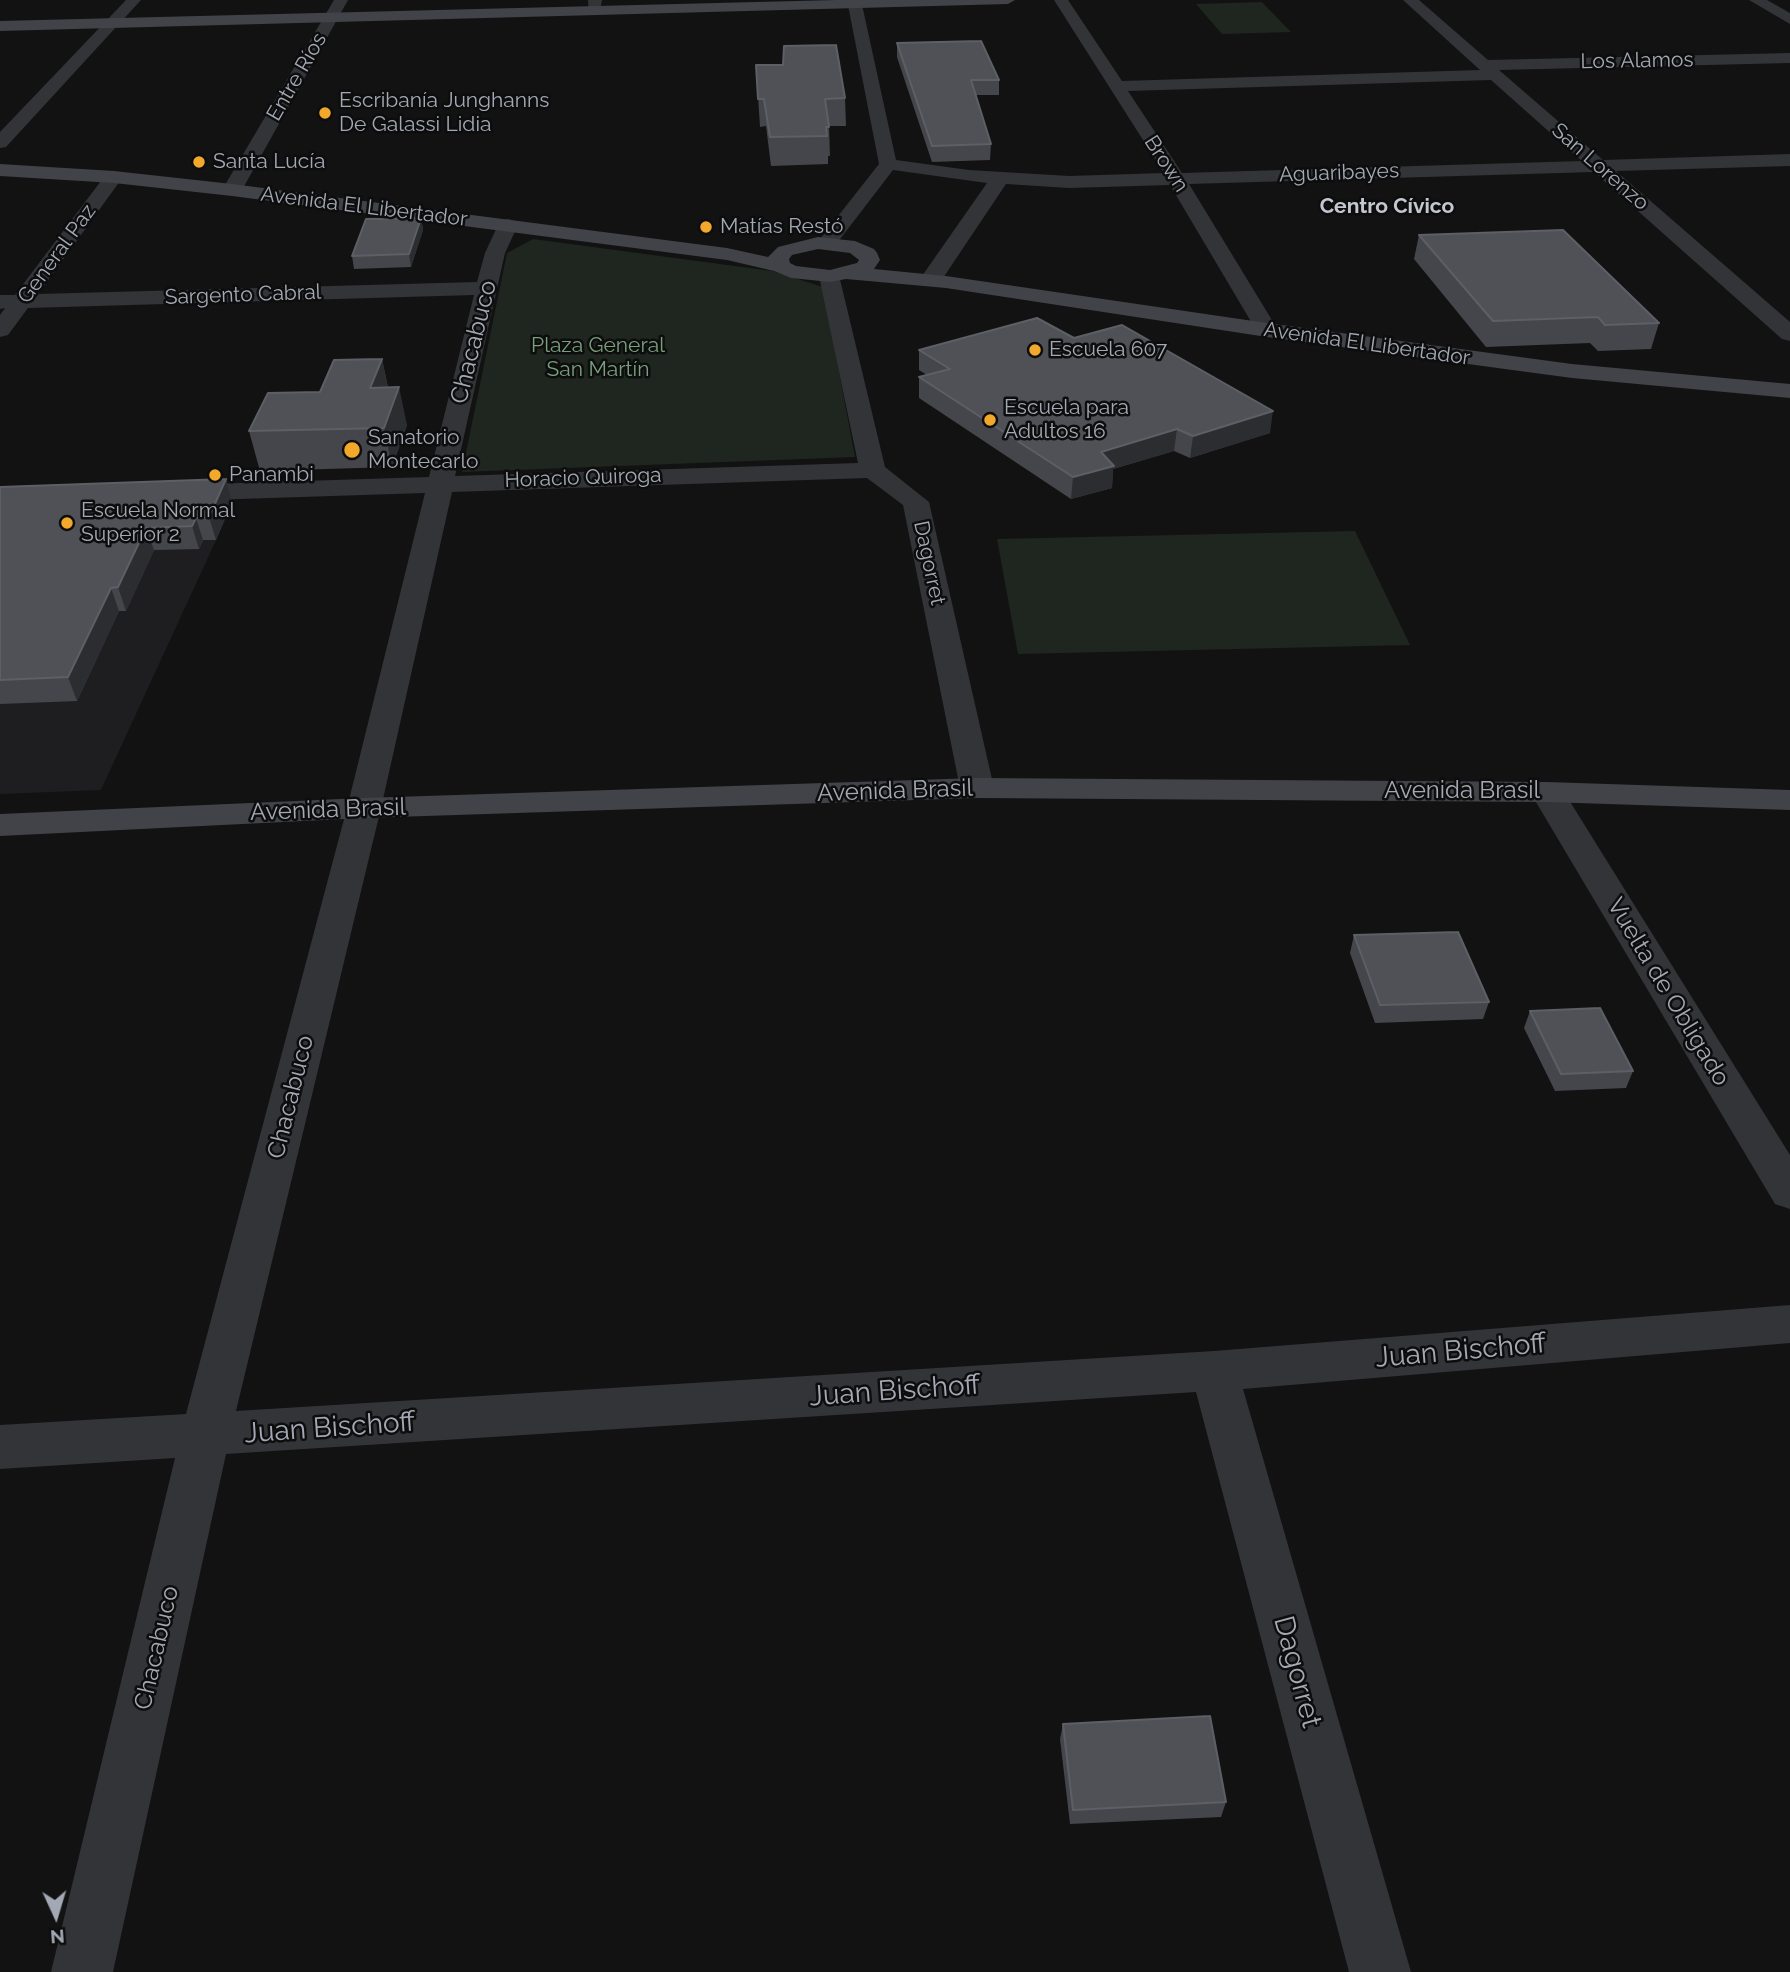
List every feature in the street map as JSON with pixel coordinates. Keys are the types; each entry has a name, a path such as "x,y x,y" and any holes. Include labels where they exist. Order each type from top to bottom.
{"main road":[{"path":"0,26 330,18 594,6 1008,0"},
{"name":"Avenida El Libertador","path":"0,170 114,177 232,190 727,254 783,258 792,272 940,279 1267,330 1572,371 1790,391"},
{"path":"783,258 799,246 827,243"},
{"name":"Avenida El Libertador","path":"827,243 855,247 940,279"},
{"path":"840,275 864,268 870,260 867,253"},
{"name":"Avenida Brasil","path":"0,825 364,808 977,788 1547,792 1790,800"}],"street":[{"path":"0,143 134,0"},
{"name":"Entre Ríos","path":"232,190 341,0"},
{"name":"Brown","path":"1061,0 1176,178 1267,330"},
{"name":"San Lorenzo","path":"1410,0 1790,334"},
{"path":"1756,0 1790,19"},
{"path":"827,243 888,164 855,2"},
{"name":"Los Alamos","path":"1115,86 1790,58"},
{"name":"Aguaribayes","path":"888,164 1000,178 1069,182 1790,160"},
{"name":"General Paz","path":"0,330 114,177"},
{"path":"940,279 1000,178"},
{"name":"Chacabuco","path":"82,1972 205,1436 364,808 495,253 508,225"},
{"path":"840,275 873,470"},
{"name":"Sargento Cabral","path":"0,302 487,288"},
{"name":"Horacio Quiroga","path":"151,494 440,482 873,470"},
{"name":"Dagorret","path":"873,470 916,502 977,788"},
{"name":"Vuelta de Obligado","path":"1547,792 1790,1192"},
{"name":"Juan Bischoff","path":"0,1447 1214,1371 1790,1324"},
{"name":"Dagorret","path":"1214,1371 1380,1972"}],"shaded area":[{"path":"235,499 101,790 0,794 0,508"}],"green space":[{"path":"1262,2 1291,32 1222,34 1196,4"},
{"name":"Plaza General San Martín","path":"533,239 772,271 823,287 855,457 462,472 507,253"},
{"path":"1355,531 1410,645 1018,654 997,539"}],"building":[{"path":"981,41 999,80 971,80 991,144 932,146 897,43"},
{"path":"836,45 845,98 825,99 829,127 826,127 827,136 770,137 764,99 758,99 756,65 783,65 784,46"},
{"path":"421,218 409,254 352,256 366,219"},
{"path":"1563,230 1659,323 1605,325 1598,317 1493,321 1419,235"},
{"path":"1037,318 1074,338 1122,325 1273,411 1193,436 1177,429 1101,452 1114,466 1073,477 919,377 950,369 919,350"},
{"path":"382,359 370,388 399,387 384,428 249,431 268,393 320,392 334,360"},
{"path":"226,479 209,517 196,518 192,526 146,528 118,587 111,588 68,677 0,680 0,487"},
{"path":"1458,932 1489,1002 1380,1005 1354,935"},
{"path":"1600,1008 1633,1071 1561,1074 1530,1011"},
{"path":"1210,1716 1226,1802 1073,1810 1063,1724"}],"place":[{"name":"Escribanía Junghanns De Galassi Lidia","path":"325,113"},
{"name":"Santa Lucía","path":"199,162"},
{"name":"Matías Restó","path":"706,227"},
{"name":"Escuela 607","path":"1035,350"},
{"name":"Escuela para Adultos 16","path":"990,420"},
{"name":"Sanatorio Montecarlo","path":"352,450"},
{"name":"Panambi","path":"215,475"},
{"name":"Escuela Normal Superior 2","path":"67,523"}],"district":[{"name":"Centro Cívico","path":"1387,207"}]}
